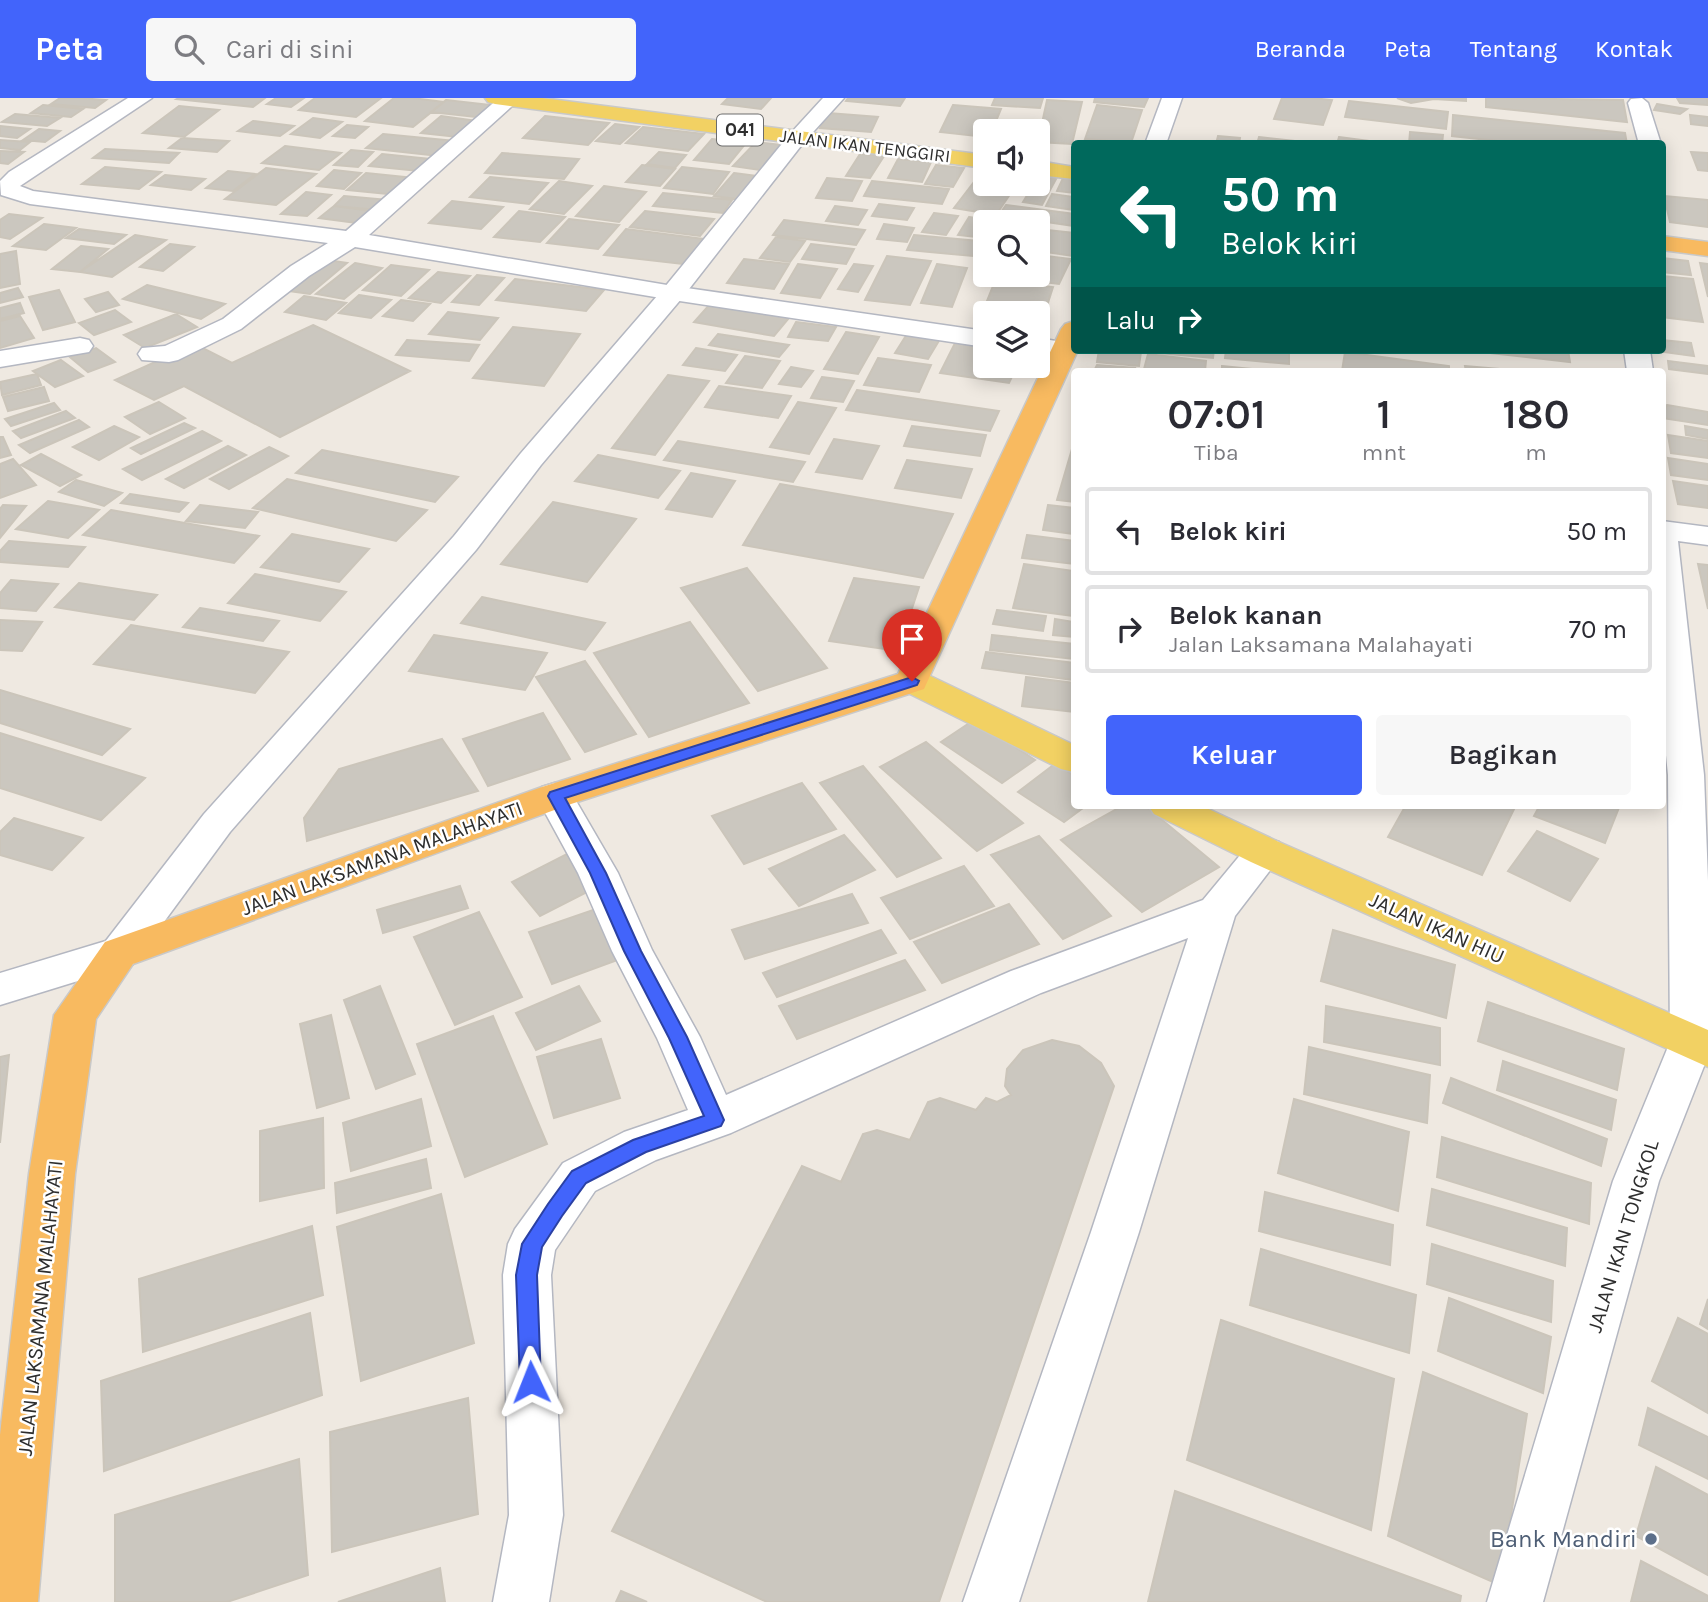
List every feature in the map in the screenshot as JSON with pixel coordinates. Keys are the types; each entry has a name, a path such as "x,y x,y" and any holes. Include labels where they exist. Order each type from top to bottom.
{"highway":[{"path":"1666,244 1708,249"},
{"path":"912,681 1059,342"},
{"name":"JALAN LAKSAMANA MALAHAYATI","path":"10,1602 52,1174 75,1015 119,953 555,796 912,681"}],"main road":[{"name":"JALAN IKAN TENGGIRI","path":"505,99 973,160"},
{"path":"1050,170 1071,173"},
{"path":"912,681 1071,759"},
{"name":"JALAN IKAN HIU","path":"1175,809 1265,852 1700,1045"}],"street":[{"path":"142,98 16,177 9,184 9,190 30,197 351,240 673,293 973,337"},
{"path":"0,989 119,953 217,823 465,543 530,459 673,293 797,138 834,98"},
{"path":"1156,140 1172,98"},
{"path":"151,354 169,354 232,324 300,271 351,240 505,99"},
{"path":"1638,103 1649,140"},
{"path":"0,359 80,346"},
{"path":"1666,531 1708,536"},
{"name":"JALAN IKAN TONGKOL","path":"1515,1602 1636,1181 1700,1045 1686,775 1666,572"},
{"path":"555,796 598,873 632,951 678,1037 715,1120"},
{"path":"991,1602 1115,1232 1217,911 1265,852"},
{"path":"521,1602 536,1515 527,1275 532,1244 579,1177 640,1146 715,1120 1026,982 1217,911"}],"building":[{"path":"60,98 106,100 95,108 51,104"},
{"path":"265,98 253,107 177,99"},
{"path":"276,98 304,98 291,107 267,104"},
{"path":"315,98 381,98 356,117 299,110"},
{"path":"394,98 444,102 413,127 365,121"},
{"path":"728,98 771,98 761,109 722,104"},
{"path":"848,98 905,98 900,106 846,101"},
{"path":"995,98 1043,98 1040,108 992,105"},
{"path":"1095,98 1148,98 1144,107 1094,102"},
{"path":"1282,98 1332,100 1323,125 1274,119"},
{"path":"1397,98 1466,98 1466,101 1434,99 1411,103"},
{"path":"1486,98 1623,100 1627,122 1486,107"},
{"path":"1677,98 1707,98 1708,105 1680,103"},
{"path":"446,100 499,106 485,118 431,112"},
{"path":"1047,100 1082,102 1071,144 1050,143 1050,119 1043,119"},
{"path":"1349,101 1448,112 1446,129 1345,117"},
{"path":"1657,104 1687,109 1680,114 1654,110"},
{"path":"43,105 83,109 71,117 31,113"},
{"path":"953,105 1001,109 997,119 973,119 973,136 940,132"},
{"path":"1097,105 1142,110 1132,140 1085,139"},
{"path":"179,106 219,110 184,137 143,133"},
{"path":"828,113 878,117 871,132 820,128"},
{"path":"15,114 60,118 47,126 2,122"},
{"path":"1453,115 1625,133 1626,140 1488,140 1452,136"},
{"path":"1690,115 1708,117 1708,126 1691,124"},
{"path":"441,116 477,121 458,137 421,133"},
{"path":"545,116 609,123 588,145 523,138"},
{"path":"313,118 342,122 320,138 291,134"},
{"path":"253,121 294,126 280,136 238,131"},
{"path":"615,124 639,127 620,144 596,141"},
{"path":"347,125 368,127 355,138 333,136"},
{"path":"0,126 30,129 17,138 0,136"},
{"path":"643,127 704,134 688,151 626,143"},
{"path":"39,129 60,131 45,142 23,140"},
{"path":"1410,132 1443,135 1442,140 1409,140"},
{"path":"383,134 456,141 439,156 366,148"},
{"path":"1218,136 1240,138 1240,140 1217,140"},
{"path":"1259,137 1285,140 1258,140"},
{"path":"1339,137 1362,140 1338,140"},
{"path":"182,138 229,141 217,152 169,148"},
{"path":"712,139 746,143 729,164 694,160"},
{"path":"0,140 30,142 20,150 0,148"},
{"path":"756,142 782,145 760,170 733,166"},
{"path":"285,146 341,153 319,170 262,163"},
{"path":"105,149 179,153 169,163 93,158"},
{"path":"351,150 373,152 358,167 334,165"},
{"path":"0,151 24,152 8,164 0,163"},
{"path":"659,152 686,155 675,168 647,164"},
{"path":"1691,152 1708,153 1708,171 1698,170"},
{"path":"502,153 579,159 564,179 485,173"},
{"path":"382,154 431,159 419,171 369,166"},
{"path":"860,154 884,156 870,178 846,176"},
{"path":"898,159 931,162 922,182 888,178"},
{"path":"642,165 675,169 660,186 626,182"},
{"path":"936,165 964,168 953,187 925,184"},
{"path":"105,167 161,172 139,189 82,184"},
{"path":"682,167 729,172 713,194 664,188"},
{"path":"266,168 316,174 276,205 225,199"},
{"path":"334,170 361,173 344,189 317,186"},
{"path":"228,171 255,174 233,191 206,188"},
{"path":"366,173 415,178 398,195 347,190"},
{"path":"734,173 757,176 737,199 714,196"},
{"path":"165,175 205,179 191,190 151,185"},
{"path":"490,177 548,183 529,204 470,197"},
{"path":"827,178 862,181 852,201 816,198"},
{"path":"1050,178 1056,179 1050,190"},
{"path":"1063,178 1071,179 1071,193 1057,191"},
{"path":"559,181 592,186 564,214 530,209"},
{"path":"872,181 949,189 942,204 864,196"},
{"path":"973,183 973,196 1009,196 999,210 973,211 954,208"},
{"path":"604,186 646,192 619,222 576,216"},
{"path":"306,192 331,195 307,216 281,214"},
{"path":"663,193 732,200 723,213 653,206"},
{"path":"1052,194 1071,197 1071,210 1046,206"},
{"path":"344,196 389,200 379,210 334,206"},
{"path":"1027,196 1047,196 1042,205 1023,202"},
{"path":"1666,196 1708,200 1708,227 1670,222"},
{"path":"452,201 503,207 481,229 429,223"},
{"path":"879,204 914,208 907,220 872,216"},
{"path":"1006,205 1044,210 1002,210"},
{"path":"334,206 379,212 364,224 319,218"},
{"path":"835,206 867,210 858,225 826,221"},
{"path":"519,211 565,217 540,242 494,237"},
{"path":"645,211 714,219 700,236 630,227"},
{"path":"1050,211 1071,214 1071,226 1050,222"},
{"path":"934,213 958,216 946,235 922,232"},
{"path":"9,214 42,218 10,239 0,237 0,220"},
{"path":"969,217 973,218 973,237 958,235"},
{"path":"569,219 619,225 598,249 547,243"},
{"path":"784,220 865,230 856,245 773,235"},
{"path":"44,224 76,228 46,250 13,246"},
{"path":"884,224 914,228 907,242 877,239"},
{"path":"79,229 126,235 114,244 66,238"},
{"path":"626,229 704,239 683,264 604,255"},
{"path":"1050,230 1071,233 1071,256 1050,253"},
{"path":"135,235 166,240 112,277 80,272"},
{"path":"914,235 973,241 973,256 907,250"},
{"path":"776,237 805,241 790,262 760,258"},
{"path":"170,244 194,247 163,271 140,267"},
{"path":"811,244 854,249 846,264 802,259"},
{"path":"81,246 108,249 80,272 52,269"},
{"path":"16,251 20,284 0,288 0,254"},
{"path":"887,256 931,261 910,305 865,300"},
{"path":"1050,256 1071,259 1059,284 1050,283"},
{"path":"1666,258 1688,261 1691,275 1666,272"},
{"path":"320,259 347,263 310,294 282,290"},
{"path":"744,259 789,264 774,289 727,283"},
{"path":"355,263 382,268 344,299 316,294"},
{"path":"1700,263 1708,264 1708,297"},
{"path":"798,264 837,269 820,298 781,293"},
{"path":"854,264 873,266 858,292 838,289"},
{"path":"937,264 967,268 952,307 921,303"},
{"path":"391,265 429,270 401,296 363,290"},
{"path":"438,272 470,276 441,303 409,298"},
{"path":"477,275 504,278 479,305 452,302"},
{"path":"1666,276 1693,279 1703,322 1666,317"},
{"path":"515,279 604,290 586,311 496,300"},
{"path":"147,285 225,304 201,319 123,299"},
{"path":"993,287 1053,287 1049,301 987,301"},
{"path":"18,288 23,297 0,303 0,293"},
{"path":"59,290 75,322 43,330 29,297"},
{"path":"108,292 119,305 96,312 85,299"},
{"path":"359,295 391,300 371,318 339,313"},
{"path":"304,296 346,303 326,320 285,312"},
{"path":"401,300 430,304 413,321 383,316"},
{"path":"20,303 24,313 0,319 0,308"},
{"path":"710,304 789,318 774,336 694,322"},
{"path":"115,310 131,322 94,335 79,323"},
{"path":"448,312 498,318 480,340 429,334"},
{"path":"176,314 197,327 145,348 124,335"},
{"path":"20,316 34,338 0,348 0,321"},
{"path":"796,322 836,327 828,341 788,337"},
{"path":"313,325 410,371 280,437 184,386 154,400 115,380 195,344 232,363"},
{"path":"513,327 580,334 544,386 473,378"},
{"path":"846,332 879,337 858,374 824,369"},
{"path":"718,334 789,345 779,357 709,345"},
{"path":"907,334 940,339 928,359 895,353"},
{"path":"407,340 479,345 469,361 396,355"},
{"path":"1666,340 1691,343 1694,356 1666,352"},
{"path":"956,341 973,344 973,378 940,373"},
{"path":"96,348 115,362 88,372 70,357"},
{"path":"696,348 737,355 725,371 683,365"},
{"path":"1098,354 1141,354 1139,366 1097,362"},
{"path":"1148,354 1206,361 1205,368 1144,368"},
{"path":"1171,354 1214,354 1213,358"},
{"path":"1226,354 1289,354 1289,364 1225,358"},
{"path":"1345,354 1449,366 1449,368 1342,368"},
{"path":"1499,354 1569,354 1570,362"},
{"path":"745,356 780,361 762,388 726,383"},
{"path":"878,358 931,365 919,392 864,385"},
{"path":"61,360 83,376 55,387 33,371"},
{"path":"1668,361 1708,366 1708,374 1669,369"},
{"path":"1097,365 1135,368 1096,368"},
{"path":"791,367 813,371 801,387 779,384"},
{"path":"37,374 41,385 2,395 0,382"},
{"path":"668,375 709,381 655,455 612,448"},
{"path":"822,377 854,381 843,402 811,398"},
{"path":"974,378 1011,378 1009,383"},
{"path":"719,386 791,396 778,418 705,407"},
{"path":"44,387 49,401 8,411 3,397"},
{"path":"857,390 999,411 990,431 846,410"},
{"path":"159,402 185,418 150,434 125,417"},
{"path":"798,402 836,408 809,454 770,447"},
{"path":"54,403 60,410 11,426 5,419"},
{"path":"1667,405 1708,412 1708,425 1666,419"},
{"path":"66,411 75,418 21,438 13,431"},
{"path":"79,420 89,427 30,453 19,445"},
{"path":"184,423 195,428 141,454 131,448"},
{"path":"114,426 139,437 99,460 73,447"},
{"path":"912,426 986,435 980,456 904,446"},
{"path":"1685,426 1708,430 1708,439 1686,435"},
{"path":"202,431 221,441 142,480 123,469"},
{"path":"1668,435 1708,441 1708,458 1671,453"},
{"path":"0,437 3,437 11,455 0,458"},
{"path":"834,439 879,446 862,479 816,472"},
{"path":"678,441 805,462 793,482 664,460"},
{"path":"228,446 246,455 184,488 166,479"},
{"path":"269,447 288,456 229,489 210,479"},
{"path":"322,450 458,477 435,502 296,473"},
{"path":"1071,452 1071,502 1057,500"},
{"path":"41,454 81,475 60,486 21,465"},
{"path":"598,455 680,471 658,498 575,481"},
{"path":"1668,458 1708,464 1708,480 1671,475"},
{"path":"13,459 36,485 0,498 0,464"},
{"path":"907,460 972,469 961,498 895,488"},
{"path":"691,473 735,481 712,517 666,509"},
{"path":"287,479 427,510 396,541 253,508"},
{"path":"76,480 122,493 104,506 59,492"},
{"path":"1673,481 1708,486 1708,508 1678,504"},
{"path":"780,484 953,514 923,578 743,545"},
{"path":"130,494 188,503 179,512 121,503"},
{"path":"48,501 99,510 68,538 16,529"},
{"path":"553,502 636,519 587,582 501,564"},
{"path":"3,505 26,506 0,538 0,509"},
{"path":"200,505 258,512 245,528 186,521"},
{"path":"1048,505 1071,508 1071,534 1043,530"},
{"path":"111,510 259,536 234,563 83,535"},
{"path":"292,534 369,549 339,582 261,567"},
{"path":"1027,535 1071,541 1071,564 1022,558"},
{"path":"9,541 85,547 68,567 0,562 0,551"},
{"path":"1024,564 1071,571 1071,616 1013,608"},
{"path":"1698,564 1708,565 1708,609"},
{"path":"747,568 827,668 758,691 681,588"},
{"path":"255,574 346,592 320,621 228,603"},
{"path":"854,578 919,587 898,651 829,641"},
{"path":"11,580 58,584 36,611 0,608 0,593"},
{"path":"79,583 157,595 134,620 55,607"},
{"path":"482,597 605,623 585,650 461,623"},
{"path":"200,608 279,621 263,641 183,627"},
{"path":"997,610 1046,616 1043,631 993,624"},
{"path":"1055,619 1071,622 1071,637 1053,635"},
{"path":"0,620 42,622 22,651 0,650"},
{"path":"690,622 749,703 649,737 594,653"},
{"path":"131,625 289,652 255,693 94,664"},
{"path":"434,635 547,653 525,690 409,671"},
{"path":"992,635 1071,644 1071,659 990,650"},
{"path":"986,652 1071,663 1071,680 982,668"},
{"path":"585,661 636,734 585,752 536,677"},
{"path":"1026,677 1071,683 1071,712 1022,706"},
{"path":"0,690 130,729 102,755 0,723"},
{"path":"543,713 570,759 488,786 463,739"},
{"path":"974,720 1035,760 1002,783 941,742"},
{"path":"0,733 145,778 101,820 0,788"},
{"path":"442,739 478,791 307,841 304,818 339,769"},
{"path":"926,742 1023,823 977,851 880,767"},
{"path":"1056,763 1071,774 1071,809 1082,809 1064,822 1018,792"},
{"path":"863,766 941,858 897,877 820,783"},
{"path":"802,783 836,829 744,864 712,816"},
{"path":"1117,809 1149,809 1219,867 1142,912 1061,840"},
{"path":"1404,809 1514,809 1482,875 1388,837"},
{"path":"1538,809 1618,809 1605,843 1534,816"},
{"path":"14,818 83,838 52,870 0,855 0,832"},
{"path":"1537,831 1598,859 1570,901 1508,871"},
{"path":"844,835 875,870 799,906 769,869"},
{"path":"1039,836 1111,916 1063,939 991,855"},
{"path":"569,853 597,887 540,916 512,882"},
{"path":"964,866 994,906 910,939 881,898"},
{"path":"460,886 468,908 383,933 377,910"},
{"path":"852,894 868,923 745,959 732,930"},
{"path":"1009,904 1039,944 942,983 914,942"},
{"path":"599,908 623,958 552,984 529,932"},
{"path":"479,912 522,997 455,1025 414,937"},
{"path":"881,930 896,953 777,997 763,973"},
{"path":"1333,930 1455,965 1446,1018 1321,981"},
{"path":"905,960 925,990 797,1039 779,1006"},
{"path":"380,986 415,1074 376,1089 344,1000"},
{"path":"579,986 600,1021 536,1050 516,1013"},
{"path":"1488,1002 1624,1049 1617,1090 1478,1041"},
{"path":"1326,1006 1440,1028 1440,1065 1324,1042"},
{"path":"331,1015 349,1098 317,1108 300,1024"},
{"path":"493,1016 547,1144 465,1177 417,1044"},
{"path":"601,1039 620,1098 554,1118 537,1057"},
{"path":"1052,1040 1079,1046 1101,1063 1114,1086 939,1602 767,1602 612,1531 802,1166 841,1182 863,1134 877,1130 910,1140 928,1102 940,1098 976,1110 986,1098 997,1102 1011,1095 1005,1086 1007,1069 1023,1050"},
{"path":"1309,1047 1430,1075 1427,1123 1304,1094"},
{"path":"9,1055 0,1143 0,1057"},
{"path":"1503,1061 1616,1100 1611,1130 1497,1090"},
{"path":"1451,1078 1607,1139 1601,1166 1443,1103"},
{"path":"421,1099 431,1146 351,1171 343,1123"},
{"path":"1294,1099 1409,1132 1398,1211 1278,1173"},
{"path":"323,1118 324,1188 260,1201 260,1131"},
{"path":"1442,1137 1591,1183 1589,1224 1437,1177"},
{"path":"426,1159 431,1188 337,1213 335,1183"},
{"path":"1432,1189 1567,1228 1565,1266 1427,1225"},
{"path":"1265,1192 1393,1225 1390,1265 1259,1231"},
{"path":"441,1194 474,1343 361,1381 337,1227"},
{"path":"312,1226 323,1295 143,1352 139,1279"},
{"path":"1432,1244 1553,1281 1551,1322 1427,1284"},
{"path":"1261,1249 1416,1295 1409,1353 1250,1305"},
{"path":"1449,1298 1551,1337 1543,1393 1438,1351"},
{"path":"1708,1299 1708,1329 1700,1324"},
{"path":"310,1313 322,1395 104,1471 101,1381"},
{"path":"1678,1318 1708,1334 1708,1413 1652,1381"},
{"path":"1221,1320 1394,1379 1371,1530 1187,1460"},
{"path":"1423,1372 1527,1414 1500,1585 1388,1536"},
{"path":"468,1398 478,1514 332,1552 330,1432"},
{"path":"1648,1408 1708,1437 1708,1479 1639,1445"},
{"path":"299,1459 308,1575 227,1602 115,1602 115,1515"},
{"path":"1656,1467 1708,1495 1708,1575 1636,1536"},
{"path":"1175,1491 1461,1596 1460,1602 1148,1602"},
{"path":"1641,1561 1708,1596 1708,1602 1631,1602"},
{"path":"440,1568 445,1602 338,1602"},
{"path":"621,1591 647,1602 616,1602"}],"place":[{"name":"Bank Mandiri","path":"1651,1539"}],"route":[{"path":"531,1382 527,1275 532,1244 555,1210 579,1177 640,1146 715,1120 678,1037 632,951 598,873 555,796 912,681"}]}
